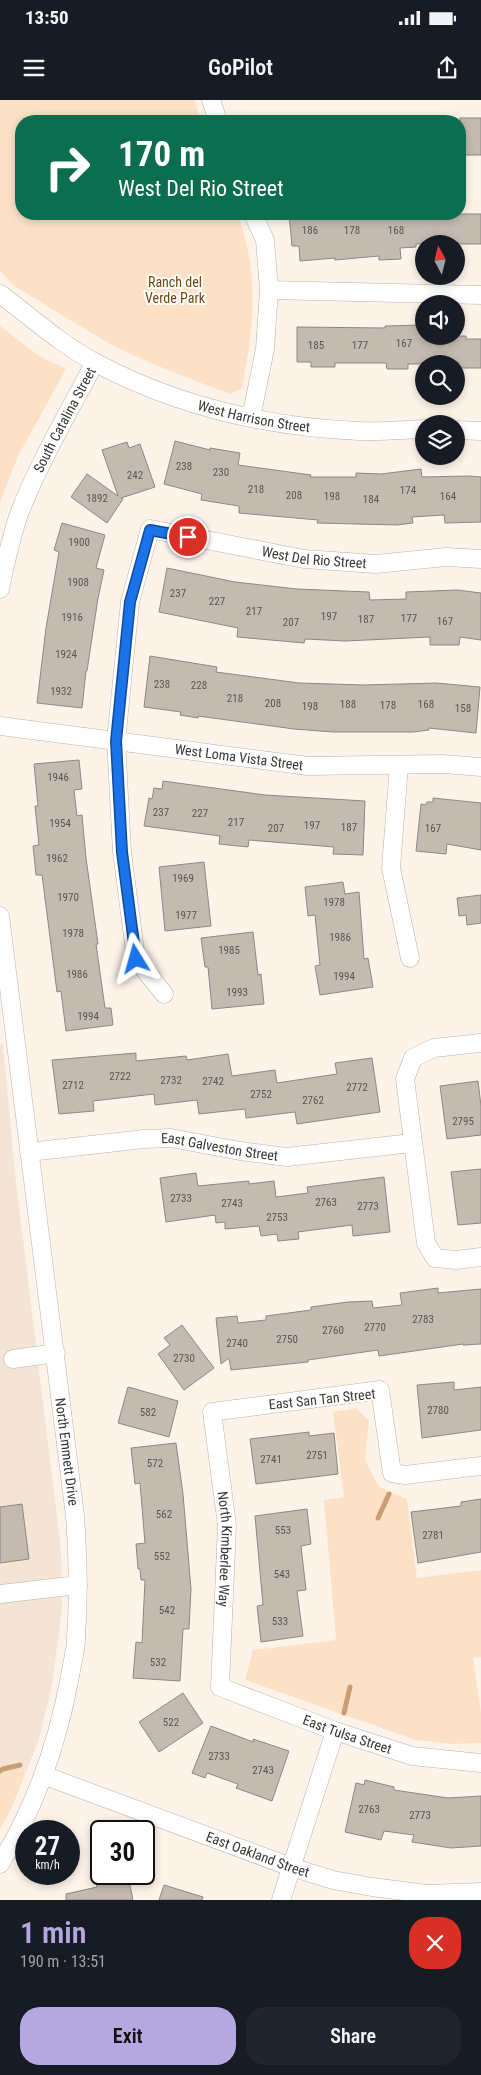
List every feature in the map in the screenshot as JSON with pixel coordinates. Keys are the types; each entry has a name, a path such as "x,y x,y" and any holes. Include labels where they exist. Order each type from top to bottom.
{"street":[{"path":"211,100 216,115"},
{"path":"251,418 265,349 270,290 265,240 256,220"},
{"path":"270,290 481,295"},
{"name":"South Catalina Street","path":"0,294 94,362 19,514 4,565 0,588"},
{"name":"West Harrison Street","path":"94,362 146,387 177,398 251,418 303,426 360,431 415,429"},
{"path":"465,430 481,431"},
{"name":"West Del Rio Street","path":"116,741 130,602 150,530 304,559 376,564 446,557 481,559"},
{"name":"West Loma Vista Street","path":"0,726 308,766 443,764 481,767"},
{"path":"116,741 122,852 136,959 164,994"},
{"path":"399,765 391,868 410,958"},
{"path":"0,916 2,942"},
{"name":"North Emmett Drive","path":"0,1864 18,1831 53,1752 66,1698 76,1640 78,1585 75,1516 56,1353 2,942"},
{"path":"481,1043 434,1048 413,1058 405,1079 426,1243 435,1258 456,1260 481,1257"},
{"name":"East Galveston Street","path":"29,1152 144,1139 171,1138 240,1151 287,1157 412,1143"},
{"path":"12,1359 56,1353"},
{"name":"East San Tan Street","path":"212,1412 380,1390 392,1473 406,1475 481,1466"},
{"name":"North Kimberlee Way","path":"212,1412 227,1525 220,1687"},
{"path":"4,1593 78,1585"},
{"name":"East Tulsa Street","path":"220,1687 335,1731 412,1756 481,1763"},
{"path":"281,1900 335,1731"},
{"name":"East Oakland Street","path":"43,1775 291,1867 334,1880 427,1894 481,1892"}],"shaded area":[{"path":"3,1044 15,1174 61,1550 62,1610 52,1684 40,1736 26,1772 0,1765 0,1045"}],"green space":[{"name":"Ranch del Verde Park","path":"0,100 195,100 199,115 15,115 15,220 240,220 247,247 253,300 248,353 242,388 230,394 113,346 14,286 0,271"},
{"path":"0,326 39,356 66,369 18,456 0,503"},
{"path":"356,1408 369,1421 365,1460 379,1487 407,1499 417,1578 481,1570 481,1657 473,1658 481,1712 481,1743 451,1744 416,1740 245,1680 253,1650 336,1640 324,1500 344,1497 333,1412"},
{"path":"0,1765 26,1772 12,1807 0,1829"}],"building":[{"path":"466,118 481,118 481,155 466,155"},
{"path":"466,214 481,214 481,244 465,244 465,235 415,235 415,247 400,248 401,259 379,260 379,256 300,261 299,246 292,246 290,220 466,220"},
{"path":"415,325 415,345 465,345 465,336 466,339 481,339 481,368 465,368 465,355 415,355 415,364 408,364 408,369 387,369 386,363 335,363 335,367 311,367 311,362 297,362 297,327 385,328 385,326"},
{"path":"175,441 210,450 210,448 240,453 238,465 311,475 310,477 356,477 356,473 381,474 421,469 422,477 481,477 481,522 445,523 444,515 412,517 413,523 397,525 317,523 318,520 239,513 239,506 201,500 202,494 164,484"},
{"path":"127,442 129,448 140,444 155,487 121,498 123,499 107,523 71,497 87,474 118,496 102,450"},
{"path":"62,523 105,535 96,568 104,570 86,671 82,708 37,703 46,628 59,552 54,550"},
{"path":"167,568 235,582 297,589 369,592 370,600 406,599 406,592 457,590 481,593 481,640 460,637 459,645 430,645 430,637 346,641 305,639 304,643 237,637 238,628 159,612"},
{"path":"150,656 217,667 216,672 299,683 363,685 436,683 480,687 476,733 429,728 429,730 413,732 333,732 294,729 198,716 198,718 180,715 181,712 144,707"},
{"path":"79,760 82,789 74,790 77,816 82,815 105,1008 111,1008 113,1025 66,1031 61,991 57,992 42,875 36,875 33,846 39,845 35,806 38,806 34,764"},
{"path":"163,781 265,795 365,801 363,855 333,854 334,847 249,840 248,847 219,844 220,836 144,826 149,798 152,799 154,788 162,789"},
{"path":"433,798 481,803 481,850 447,844 446,854 416,851 421,804 426,805 427,802 433,802"},
{"path":"204,862 211,926 165,931 159,867"},
{"path":"343,882 345,894 359,892 364,959 368,958 373,987 320,995 315,966 320,965 315,915 308,916 305,887"},
{"path":"481,895 481,923 467,925 466,915 459,916 457,898"},
{"path":"253,932 258,975 261,974 264,1004 212,1009 208,967 205,967 201,938"},
{"path":"136,1053 136,1061 186,1056 187,1060 228,1054 232,1076 275,1070 277,1083 337,1074 335,1063 372,1058 380,1112 297,1124 295,1112 246,1118 245,1109 199,1114 197,1100 155,1105 154,1094 93,1101 94,1111 59,1114 52,1060"},
{"path":"478,1081 481,1106 481,1135 447,1139 440,1086"},
{"path":"481,1169 481,1223 458,1225 451,1172"},
{"path":"196,1173 198,1186 249,1181 249,1184 274,1181 276,1197 308,1193 307,1187 384,1177 390,1232 353,1236 352,1225 298,1232 299,1239 278,1241 277,1234 261,1236 259,1226 225,1229 225,1222 216,1223 215,1215 166,1222 160,1178"},
{"path":"438,1288 438,1293 481,1289 481,1344 463,1344 379,1356 378,1350 308,1360 308,1362 231,1370 229,1358 221,1364 216,1318 237,1316 238,1323 266,1320 266,1316 311,1310 311,1307 348,1302 372,1301 373,1308 402,1305 400,1293"},
{"path":"182,1325 214,1368 184,1390 158,1354 170,1345 164,1338"},
{"path":"454,1382 454,1390 481,1387 481,1430 422,1438 417,1385"},
{"path":"128,1387 178,1401 169,1437 118,1423"},
{"path":"309,1432 309,1436 334,1433 338,1474 256,1484 250,1439"},
{"path":"176,1443 183,1494 191,1589 189,1629 183,1629 180,1681 133,1678 136,1642 142,1643 145,1580 141,1580 140,1569 138,1569 136,1544 145,1543 140,1483 135,1484 131,1448"},
{"path":"481,1499 481,1552 418,1563 411,1512 461,1506 461,1502"},
{"path":"22,1504 29,1559 0,1563 0,1507"},
{"path":"307,1509 311,1544 301,1546 306,1590 297,1591 303,1636 261,1642 257,1606 263,1605 255,1516"},
{"path":"183,1693 203,1723 159,1752 139,1722"},
{"path":"211,1726 253,1742 253,1739 289,1751 272,1801 236,1788 238,1784 207,1773 205,1778 192,1773"},
{"path":"365,1780 394,1787 394,1790 448,1798 481,1796 481,1846 451,1848 412,1842 414,1835 384,1831 381,1840 345,1832 356,1783 364,1785"},
{"path":"97,1885 130,1885 133,1900 66,1900 66,1894 97,1887"},
{"path":"164,1885 203,1897 202,1900 159,1900"}],"waterway":[{"path":"378,1518 389,1494"},
{"path":"344,1713 350,1687"},
{"path":"0,1771 20,1765"}],"route":[{"path":"136,959 122,852 116,741 130,602 150,530 188,537"}]}
